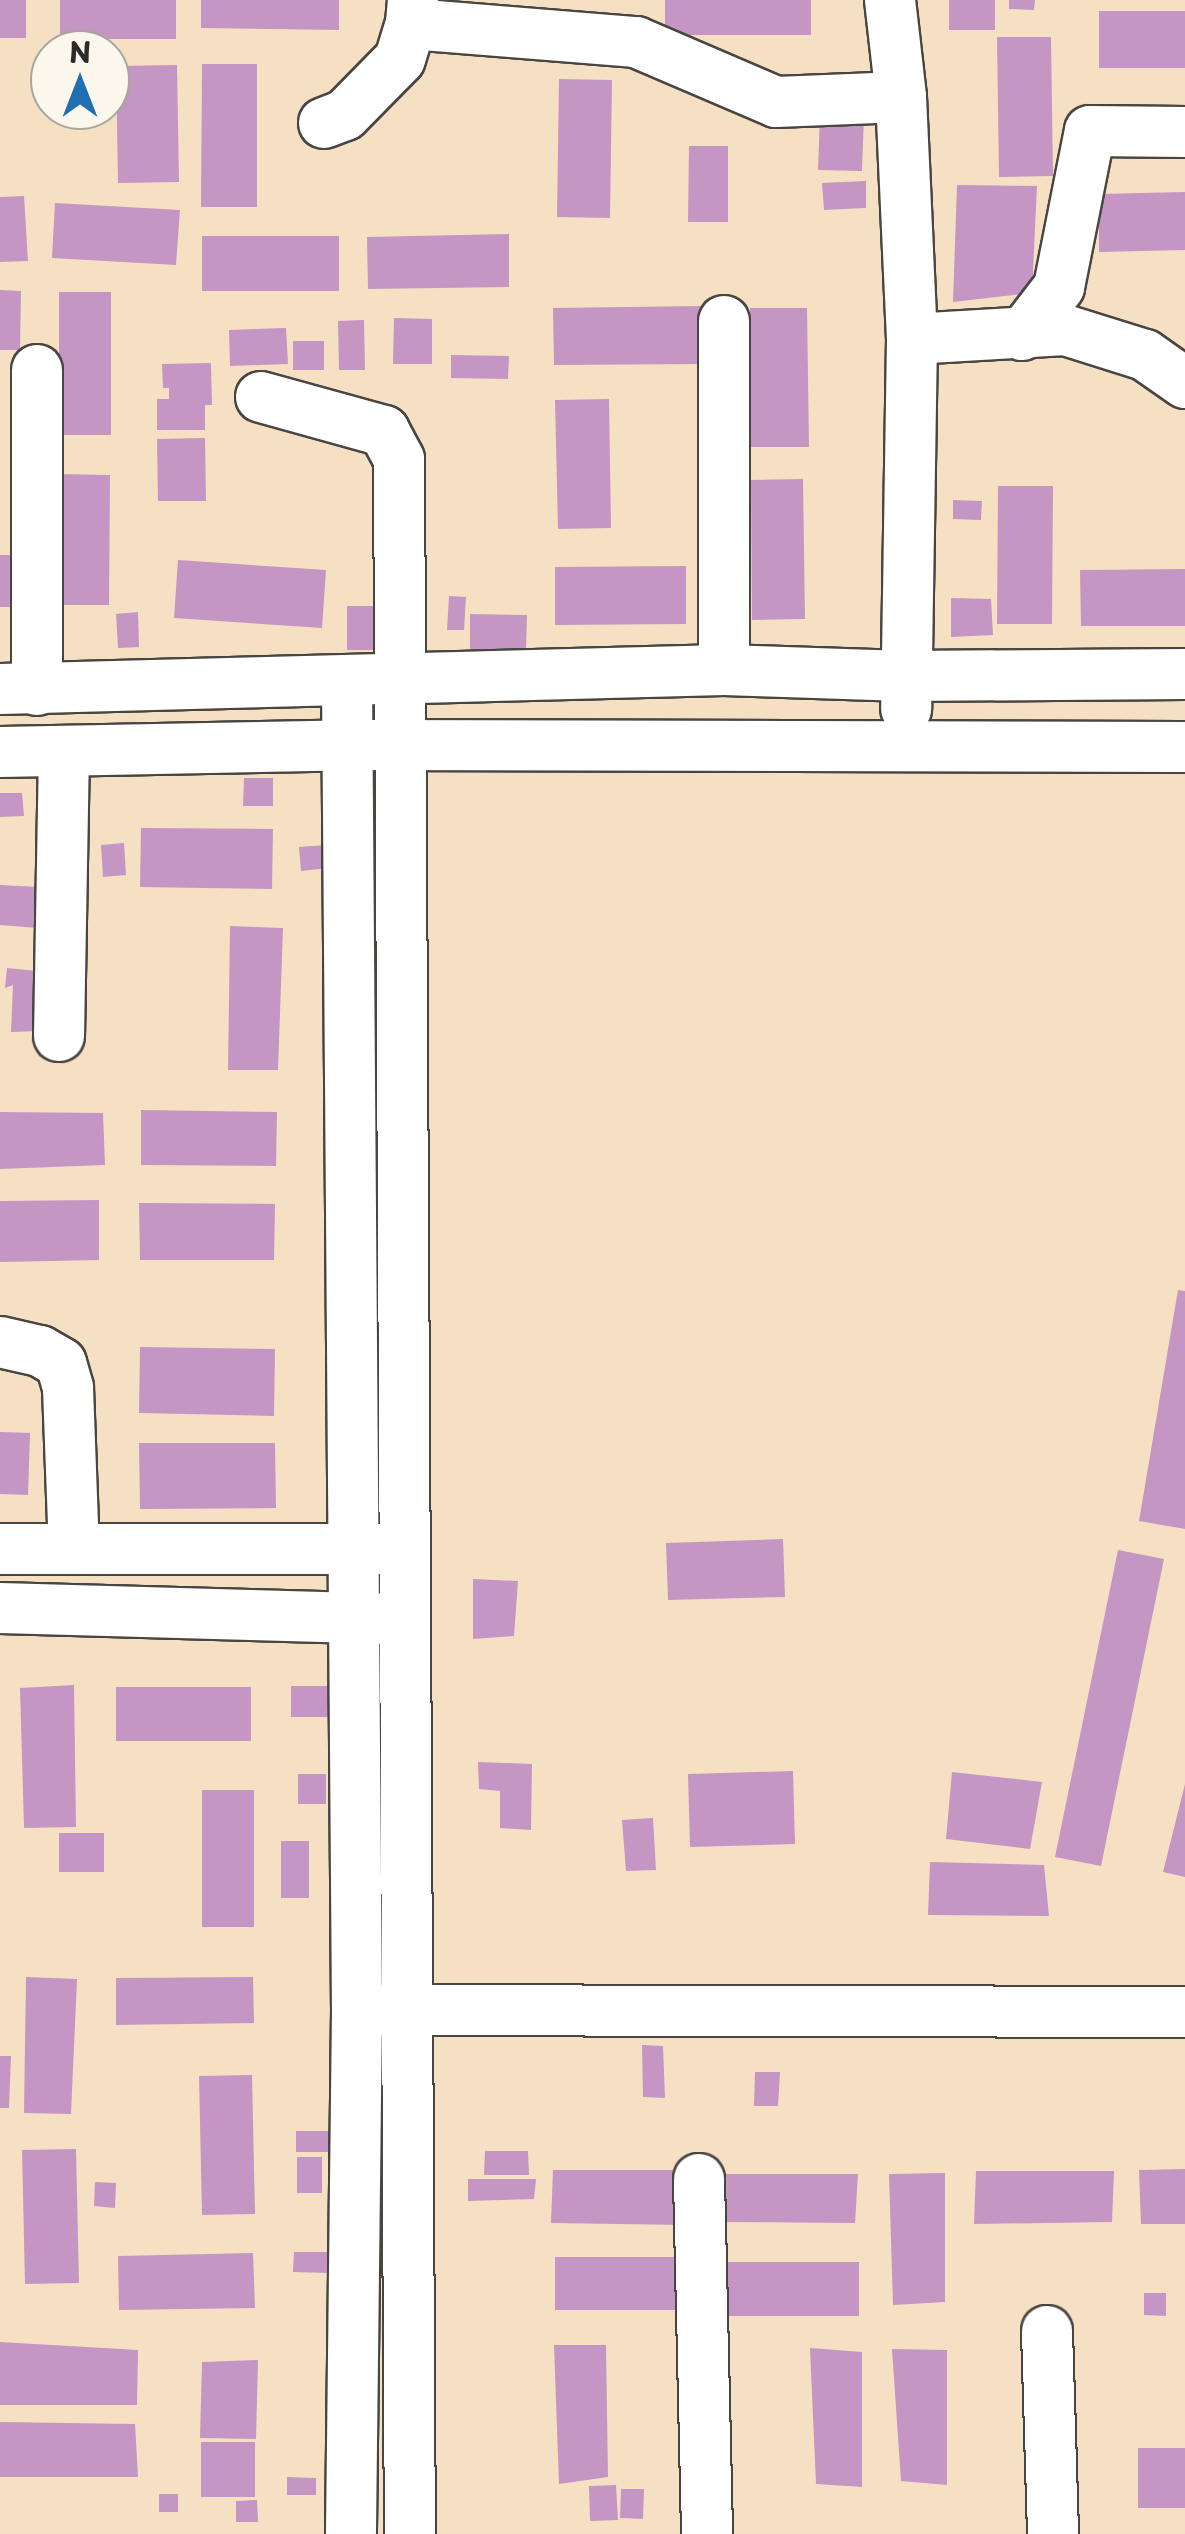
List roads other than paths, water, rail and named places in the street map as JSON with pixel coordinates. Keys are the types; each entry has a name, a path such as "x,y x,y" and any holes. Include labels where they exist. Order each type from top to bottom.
{"street":[{"path":"890,0 901,97 912,340 906,747"},
{"path":"324,123 345,115 400,59 412,12 636,42 776,102 901,97"},
{"path":"1022,335 1059,287 1090,131 1185,132"},
{"path":"724,321 724,670"},
{"path":"912,340 1065,330 1145,355 1185,383"},
{"path":"37,370 18,690 724,670 905,676 1185,674"},
{"path":"260,397 384,432 399,459 410,2534"},
{"path":"348,680 357,2010 351,2534"},
{"path":"0,752 351,745 1185,747"},
{"path":"59,1036 64,752"},
{"path":"0,1342 40,1351 61,1363 68,1388 74,1549"},
{"path":"0,1549 403,1549"},
{"path":"0,1608 353,1620 403,1618"},
{"path":"357,2010 1185,2012"},
{"path":"699,2180 707,2534"},
{"path":"1047,2332 1053,2534"}]}
